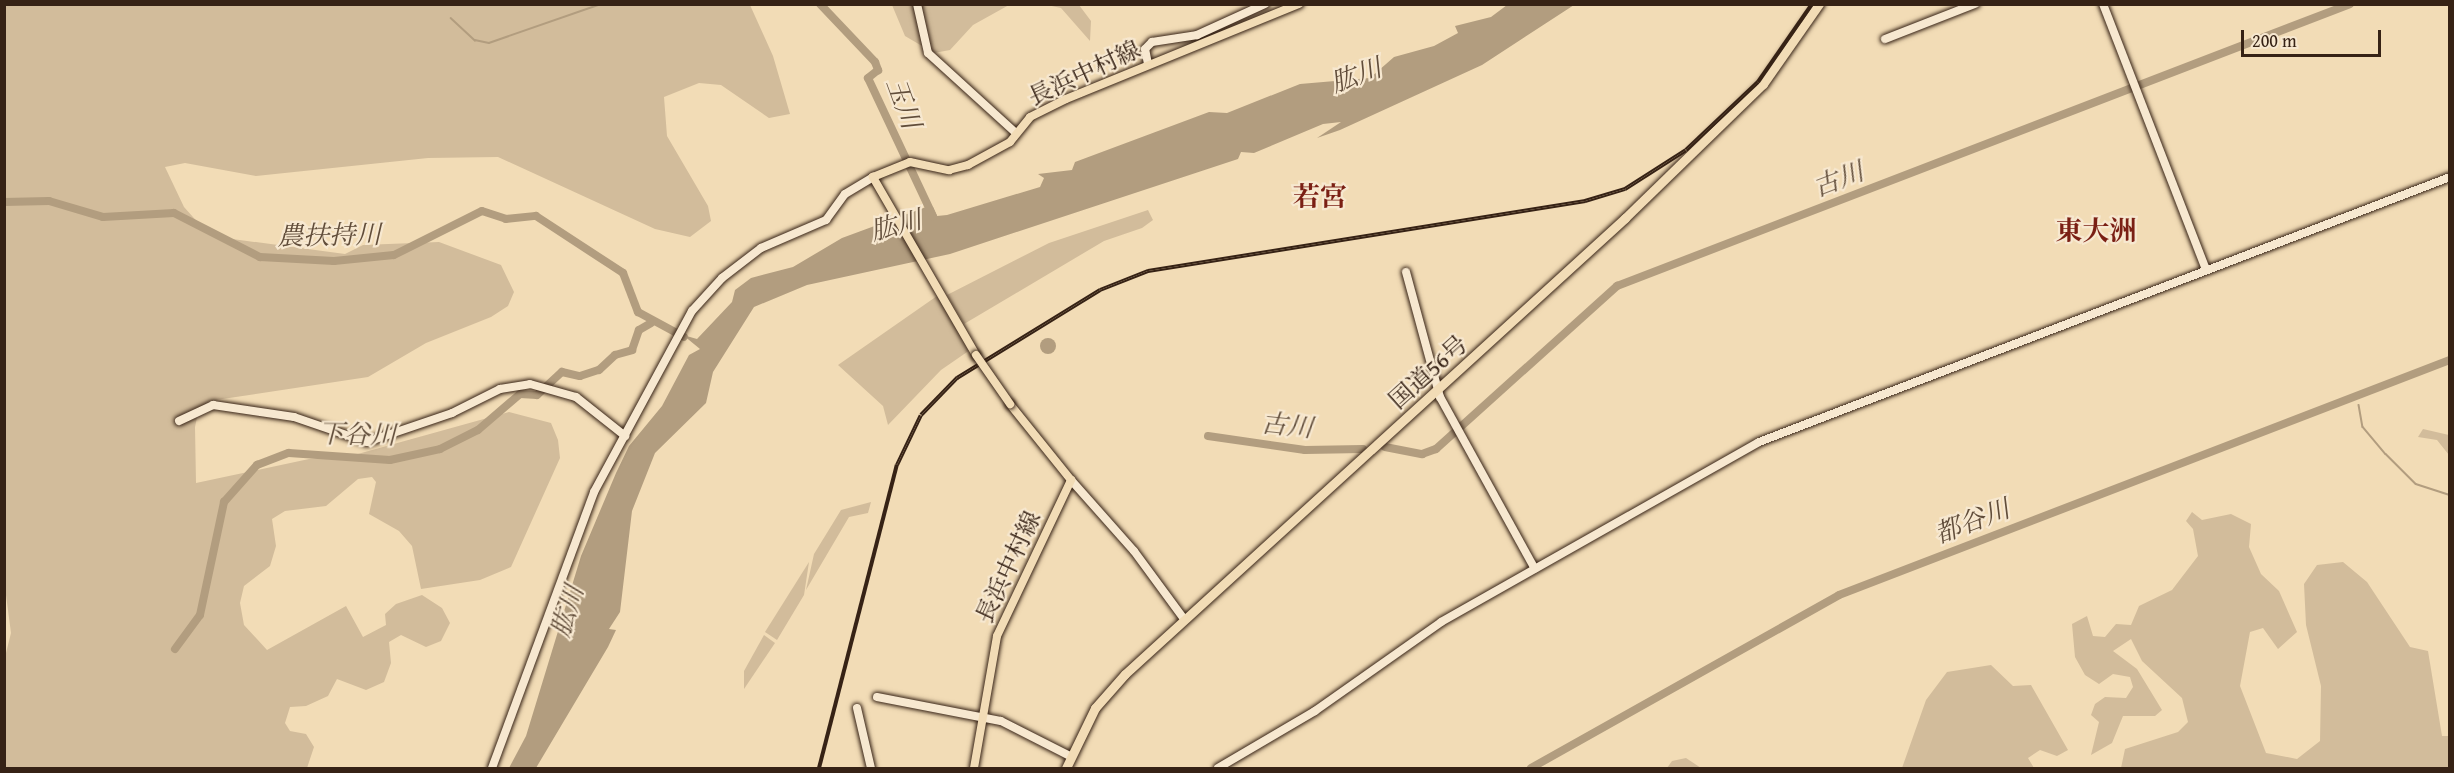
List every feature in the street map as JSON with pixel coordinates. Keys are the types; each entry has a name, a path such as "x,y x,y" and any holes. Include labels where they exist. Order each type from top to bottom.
{"highway":[{"name":"国道56号","path":"1066,768 1070,756 1107,693 1184,619 1437,390 1763,84 1819,4"}],"main road":[{"name":"長浜中村線","path":"873,177 910,162 959,169 1010,142 1016,133 1038,113 1148,64 1299,4"},
{"path":"873,177 976,355 1010,404 1071,480"},
{"name":"長浜中村線","path":"974,768 1001,625 1071,480"}],"street":[{"path":"917,4 928,53 1016,133"},
{"path":"1148,64 1145,49 1152,42 1197,35 1265,4"},
{"path":"1885,39 1976,4"},
{"path":"2103,4 2206,269"},
{"path":"492,768 575,536 681,328 706,294 761,248 826,220 845,194 873,177"},
{"path":"1218,768 1316,711 1441,622 1781,432 2450,177"},
{"path":"1406,272 1437,390 1535,569"},
{"path":"179,421 213,405 294,417 367,442 452,413 500,389 530,384 576,398 625,436"},
{"path":"1071,480 1134,551 1184,619"},
{"path":"877,697 1012,725 1070,756"},
{"path":"857,708 871,768"}],"shaded area":[{"path":"5,5 750,5 773,56 790,114 769,118 721,85 699,83 664,97 667,136 708,206 711,221 690,237 655,229 498,157 428,158 256,176 185,163 165,167 184,207 201,226 225,238 345,254 363,245 439,242 501,265 514,292 508,306 491,317 426,343 368,377 209,401 198,413 195,427 196,483 309,459 347,457 509,412 551,423 558,440 560,458 511,567 480,580 421,589 412,546 399,531 369,514 376,482 372,477 358,479 326,506 285,511 272,519 276,546 270,566 244,586 240,603 244,625 267,650 346,606 363,637 386,625 385,614 396,604 422,595 442,608 450,623 441,641 426,647 401,635 389,642 391,663 384,682 366,690 337,679 328,696 306,706 290,707 285,723 290,731 306,734 314,747 307,768 5,768 4,661 11,633 4,580"},
{"path":"892,5 1009,5 973,25 950,50 934,53 905,36"},
{"path":"1047,5 1079,5 1091,21 1090,41 1061,8"},
{"path":"1148,210 1153,220 1142,228 1104,241 964,324 947,295 1049,243"},
{"path":"937,296 970,350 941,370 888,425 883,406 838,365"},
{"path":"2423,429 2449,435 2449,455 2437,440 2418,437"},
{"path":"871,502 868,513 849,517 806,590 814,554 841,510"},
{"path":"2192,512 2202,520 2231,514 2251,524 2249,547 2261,574 2279,591 2297,632 2278,649 2263,628 2250,632 2240,686 2266,753 2297,759 2320,741 2321,686 2306,625 2304,584 2317,565 2343,562 2367,582 2410,647 2428,651 2442,736 2449,736 2449,768 2121,768 2125,749 2178,732 2188,722 2182,698 2142,661 2131,639 2113,651 2137,669 2162,710 2155,716 2123,716 2112,743 2091,755 2099,722 2091,715 2095,704 2105,697 2126,698 2133,687 2130,677 2113,674 2099,684 2085,675 2075,657 2072,624 2087,616 2093,636 2105,637 2116,624 2131,625 2139,606 2172,590 2198,556 2193,529 2186,521"},
{"path":"809,562 804,595 777,640 765,632"},
{"path":"764,635 775,643 744,689 744,671"},
{"path":"1991,665 2013,686 2031,685 2068,750 2057,756 2040,750 2028,758 2034,768 1902,768 1926,700 1947,672"},
{"path":"1686,758 1701,768 1667,768 1672,761"}],"water":[{"name":"肱川","path":"1507,5 1574,5 1482,65 1340,130 1317,138 1341,122 1323,124 1254,153 1241,152 1238,159 950,254 807,285 754,307 713,372 706,403 655,453 632,511 620,612 609,629 616,630 608,647 536,768 509,768 526,736 581,556 616,473 629,446 662,406 689,355 700,349 683,335 697,339 732,302 735,290 751,278 793,267 842,238 926,207 933,207 937,216 947,215 1040,187 1044,178 1038,174 1072,170 1075,162 1209,112 1227,113 1300,84 1370,78 1394,57 1434,46 1458,33 1455,26 1491,17"},
{"path":"1048,338 1056,346 1048,354 1040,346"}],"waterway":[{"path":"451,18 475,40 489,43 601,4"},
{"name":"玉川","path":"820,4 875,62 878,70 868,78 933,216"},
{"name":"古川","path":"1385,447 1422,454 1436,449 1617,286 2350,4"},
{"name":"農扶持川","path":"4,202 49,201 103,217 174,213 260,257 334,261 394,255 482,211 506,219 536,216 623,273 638,312 684,337"},
{"name":"下谷川","path":"175,649 200,615 224,502 257,465 289,453 390,460 440,449 478,430 520,394 537,395 562,372 580,376 599,370 615,355 632,350 639,330 651,323"},
{"name":"都谷川","path":"1531,768 1839,595 2450,360"},
{"path":"2359,405 2363,427 2416,484 2450,495"},
{"name":"古川","path":"1208,436 1305,450 1363,449"}],"railway":[{"path":"819,768 897,465 921,415 957,378 1100,290 1148,271 1585,201 1625,189 1686,150 1758,82 1812,4"}],"district":[{"name":"若宮","path":"1320,197"},
{"name":"東大洲","path":"2096,231"}]}
